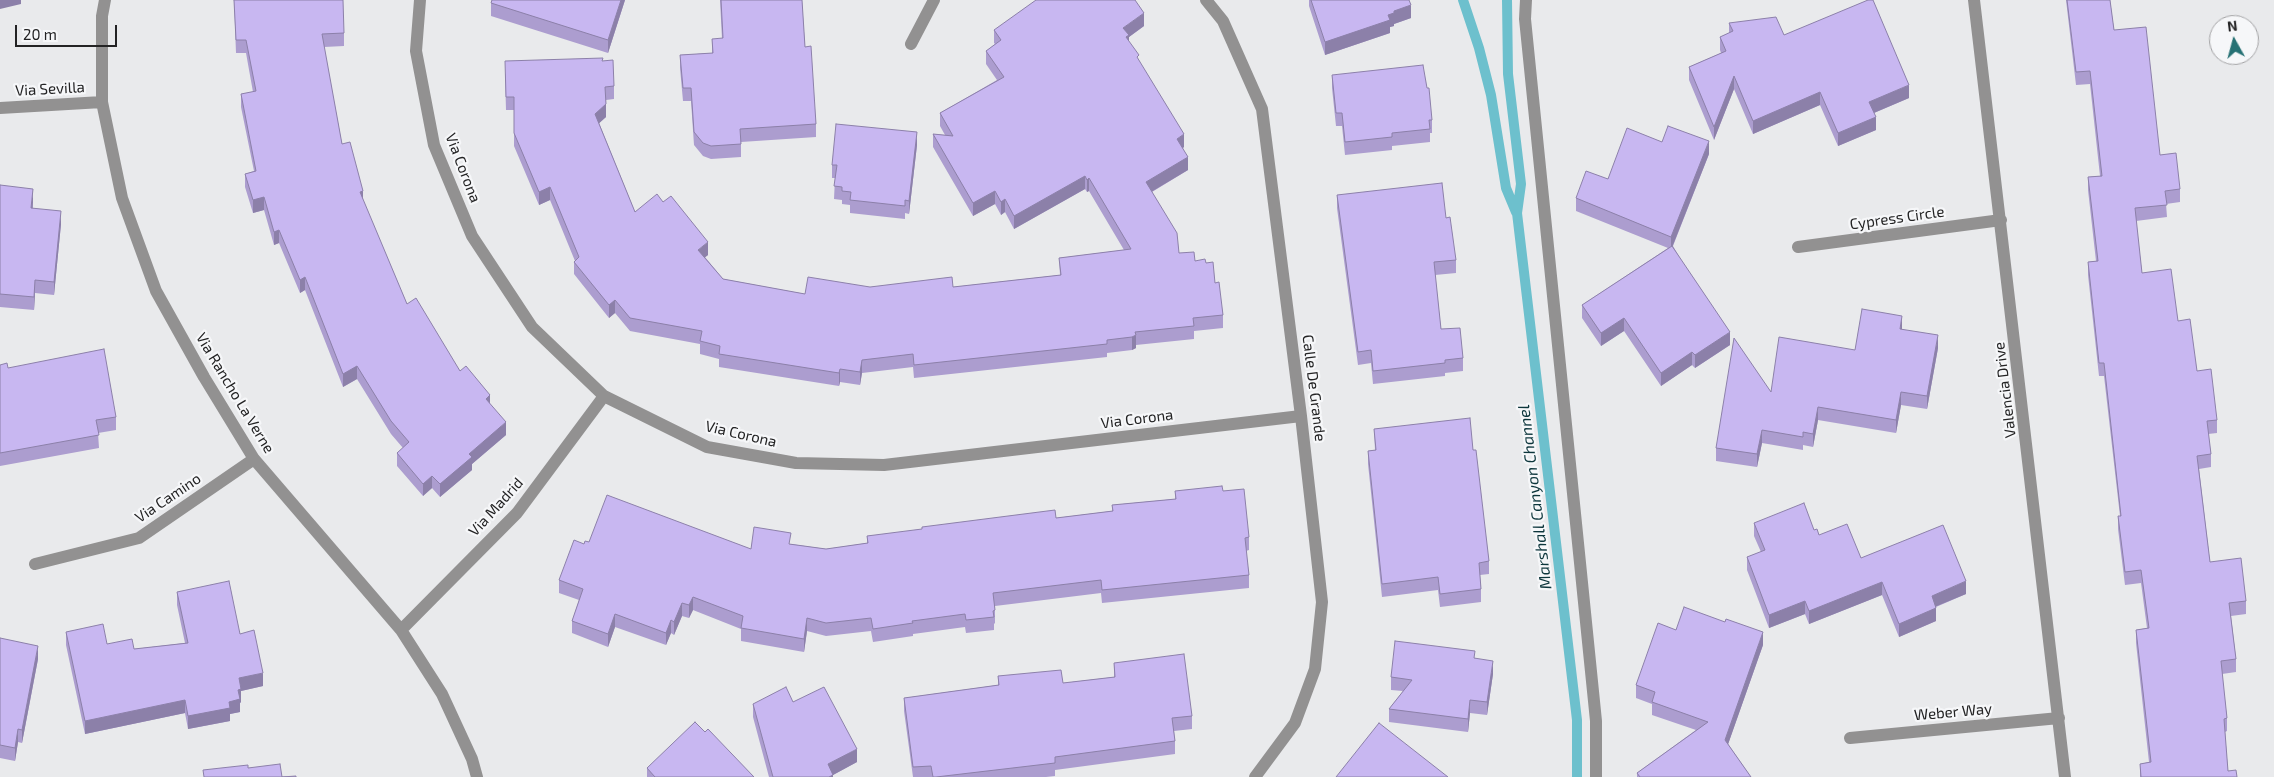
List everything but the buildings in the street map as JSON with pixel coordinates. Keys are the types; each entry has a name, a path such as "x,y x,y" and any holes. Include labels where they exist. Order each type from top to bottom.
{"street":[{"name":"Via Rancho La Verne","path":"105,0 102,16 102,102 122,198 156,291 204,378 254,459 401,630 442,694 472,759 477,777"},
{"name":"Via Corona","path":"420,0 416,51 434,144 472,236 532,327 604,396 707,447 796,463 884,465 1301,416"},
{"path":"911,44 934,0"},
{"name":"Calle De Grande","path":"1206,0 1223,21 1262,109 1301,416 1322,602 1315,669 1295,723 1254,777"},
{"path":"1526,0 1524,19 1596,721 1596,777"},
{"name":"Valencia Drive","path":"1974,0 2065,777"},
{"name":"Via Sevilla","path":"0,108 102,102"},
{"name":"Cypress Circle","path":"1798,247 2001,220"},
{"name":"Via Madrid","path":"401,630 517,513 604,396"},
{"name":"Via Camino","path":"35,564 139,538 254,459"},
{"name":"Weber Way","path":"1850,738 2059,718"}],"waterway":[{"name":"Marshall Canyon Channel","path":"1463,0 1479,48 1491,95 1506,188 1516,212"},
{"name":"Marshall Canyon Channel","path":"1507,0 1508,74 1521,184 1517,213 1577,720 1577,777"}]}
